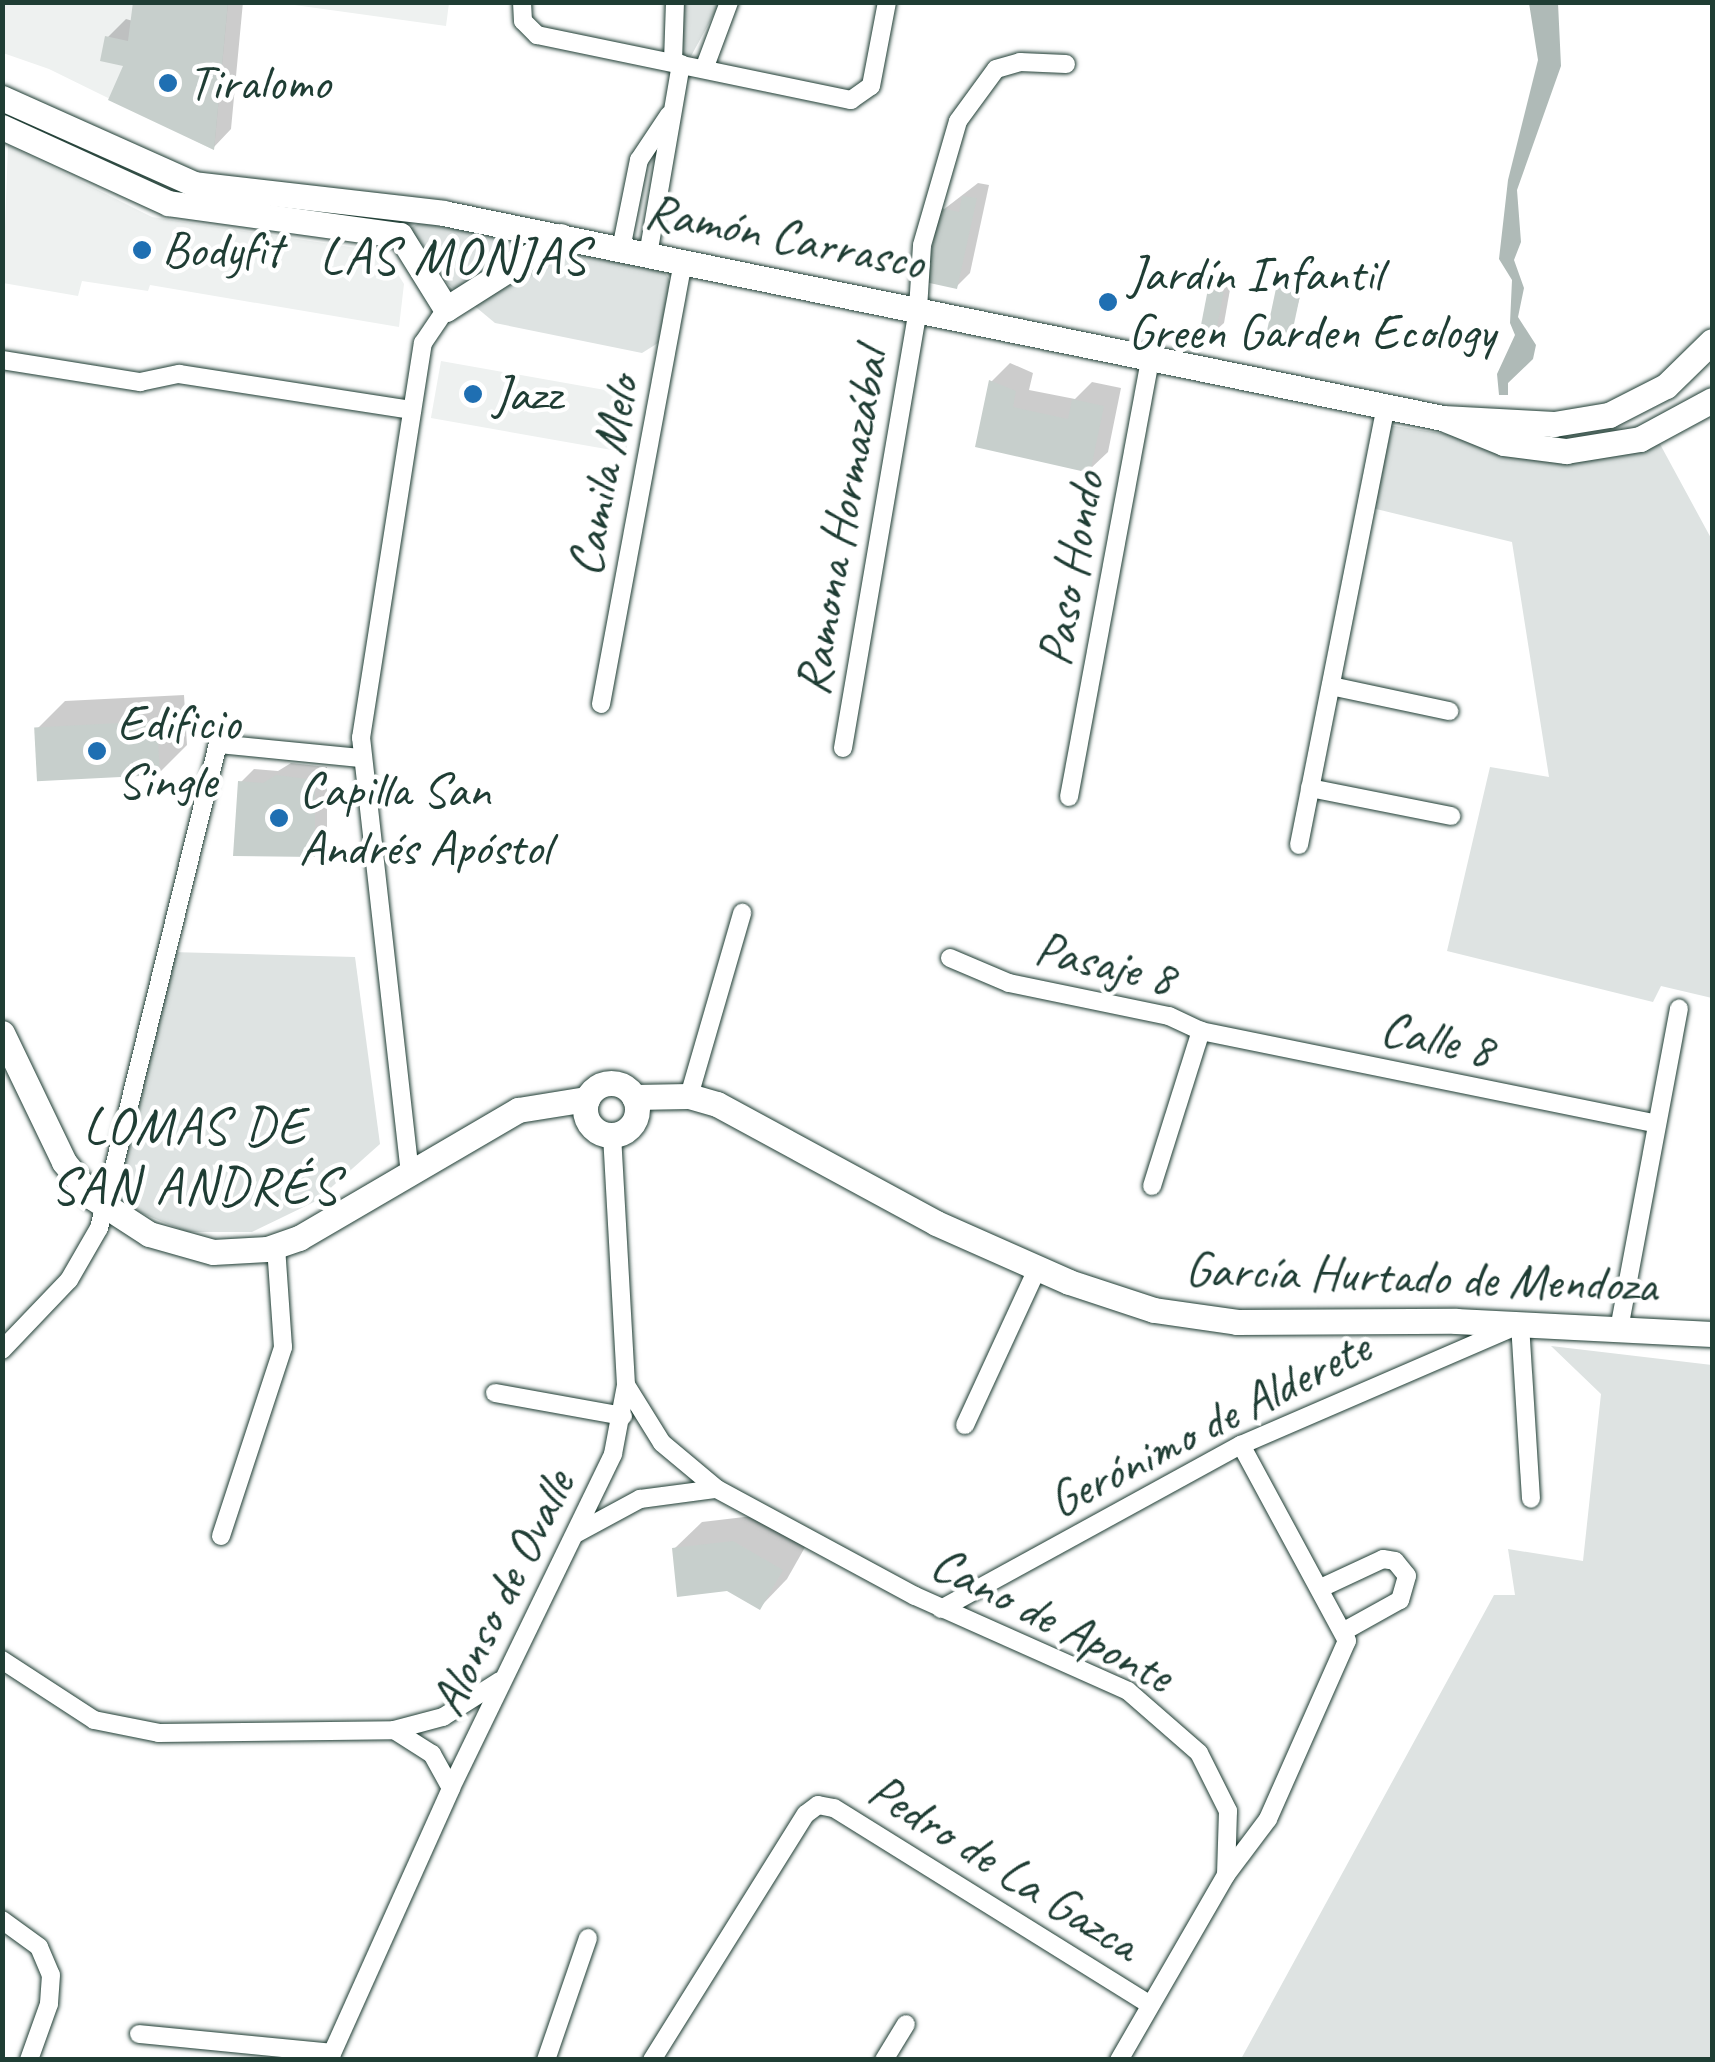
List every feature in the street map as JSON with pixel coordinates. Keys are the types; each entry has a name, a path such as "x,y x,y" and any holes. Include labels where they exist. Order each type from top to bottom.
{"main road":[{"name":"Ramón Carrasco","path":"2,98 194,184 417,209 561,236 1386,405 1442,418 1504,444 1566,451 1640,438 1712,400"},
{"path":"3,131 168,203 400,234"},
{"path":"417,209 405,218 400,234 446,310 561,236"},
{"name":"Ramón Carrasco","path":"1442,418 1554,424 1609,414 1666,386 1712,341"},
{"path":"2,1033 64,1162 104,1208 191,1248 232,1253 276,1247 518,1110 588,1099 610,1083 634,1097 632,1125 612,1135 592,1126 588,1099"},
{"name":"García Hurtado de Mendoza","path":"634,1097 690,1096 717,1104 1036,1270 1128,1303 1202,1319 1520,1324 1712,1334"}],"street":[{"path":"522,2 524,22 537,35 857,99 871,86 888,2"},
{"path":"648,255 677,63 675,2"},
{"path":"704,69 729,2"},
{"name":"Ramona Hormazábal","path":"844,748 918,309 922,245 958,121 996,69 1020,62 1066,64"},
{"path":"621,249 639,160 669,116"},
{"name":"Camila Melo","path":"601,704 683,262"},
{"path":"410,1174 361,758 367,682 426,332 446,310"},
{"name":"Paso Hondo","path":"1069,797 1151,355"},
{"path":"2,360 140,382 179,374 412,410"},
{"path":"1299,845 1386,405"},
{"path":"1331,686 1449,710"},
{"path":"2,1350 81,1264 104,1208 218,744 361,758"},
{"path":"1310,788 1451,816"},
{"path":"690,1096 742,913"},
{"name":"Pasaje 8","path":"950,958 1009,983 1169,1016 1201,1031 1152,1186"},
{"path":"1619,1329 1679,1009"},
{"name":"Calle 8","path":"1201,1031 1657,1124"},
{"name":"Alonso de Ovalle","path":"331,2056 451,1788 576,1534 623,1416 626,1384 612,1135"},
{"path":"222,1536 283,1347 276,1247"},
{"path":"965,1425 1036,1270"},
{"path":"1520,1324 1531,1499"},
{"name":"Gerónimo de Alderete","path":"941,1609 1241,1445 1520,1324"},
{"name":"Cano de Aponte","path":"626,1384 662,1443 717,1488 941,1609 1108,1680 1183,1733 1213,1774 1228,1811 1226,1875 1119,2060"},
{"path":"494,1394 623,1416"},
{"path":"1226,1875 1268,1820 1344,1656 1346,1630 1241,1445"},
{"path":"576,1534 640,1500 717,1488"},
{"path":"1322,1588 1382,1559 1395,1562 1407,1576 1400,1600 1346,1630"},
{"path":"2,1660 73,1710 138,1732 394,1730 443,1716 502,1680"},
{"path":"394,1730 432,1754 451,1788"},
{"name":"Pedro de La Gazca","path":"652,2060 806,1814 818,1805 834,1808 1150,2005"},
{"path":"2,1920 39,1946 51,1975 49,2004 29,2060"},
{"path":"546,2060 588,1938"},
{"path":"884,2060 906,2024"},
{"path":"139,2034 331,2056"}],"shaded area":[{"name":"Tiralomo","path":"2,3 228,3 214,150 49,69 3,53"},
{"path":"280,3 449,3 446,26"},
{"path":"682,3 720,3 690,58 681,54"},
{"path":"1529,3 1558,3 1561,66 1517,190 1521,242 1514,260 1524,288 1518,317 1536,345 1533,359 1508,383 1508,395 1499,395 1497,374 1515,335 1510,323 1512,280 1499,259 1508,180 1538,60"},
{"path":"8,145 152,217 384,252 404,284 399,327 150,285 148,291 82,281 78,296 3,283"},
{"path":"421,222 664,271 670,281 658,343 642,353 495,323 447,283 409,229"},
{"path":"441,361 636,395 626,453 431,418"},
{"path":"1388,425 1505,443 1654,433 1712,540 1712,998 1661,986 1653,1002 1447,951 1490,767 1549,777 1512,542 1372,508"},
{"path":"171,952 355,957 380,1144 316,1201 252,1232 187,1232 110,1200"},
{"path":"1551,1346 1712,1365 1712,2059 1241,2059 1494,1595 1515,1595 1508,1549 1583,1561 1601,1394"}],"building":[{"name":"Tiralomo","path":"133,2 228,2 214,150 108,100 123,66 100,61 105,36 128,41"},
{"path":"962,196 977,198 957,289 925,282 940,208 959,212"},
{"path":"1278,279 1302,284 1291,337 1267,332"},
{"path":"1208,289 1224,292 1216,334 1200,331"},
{"path":"989,380 1016,391 1013,407 1068,419 1072,399 1104,406 1090,473 975,447"},
{"name":"Edificio Single","path":"157,721 160,775 37,781 34,727"},
{"path":"276,775 315,780 315,857 233,856 238,781 263,783"},
{"path":"733,1541 783,1570 760,1610 727,1591 677,1597 672,1548"}],"place":[{"name":"Tiralomo","path":"168,83"},
{"name":"Bodyfit","path":"142,250"},
{"name":"Jardín Infantil Green Garden Ecology","path":"1108,302"},
{"name":"Jazz","path":"473,394"},
{"name":"Edificio Single","path":"97,751"},
{"name":"Capilla San Andrés Apóstol","path":"279,818"}],"district":[{"name":"LAS MONJAS","path":"454,257"},
{"name":"LOMAS DE SAN ANDRÉS","path":"195,1157"}]}
